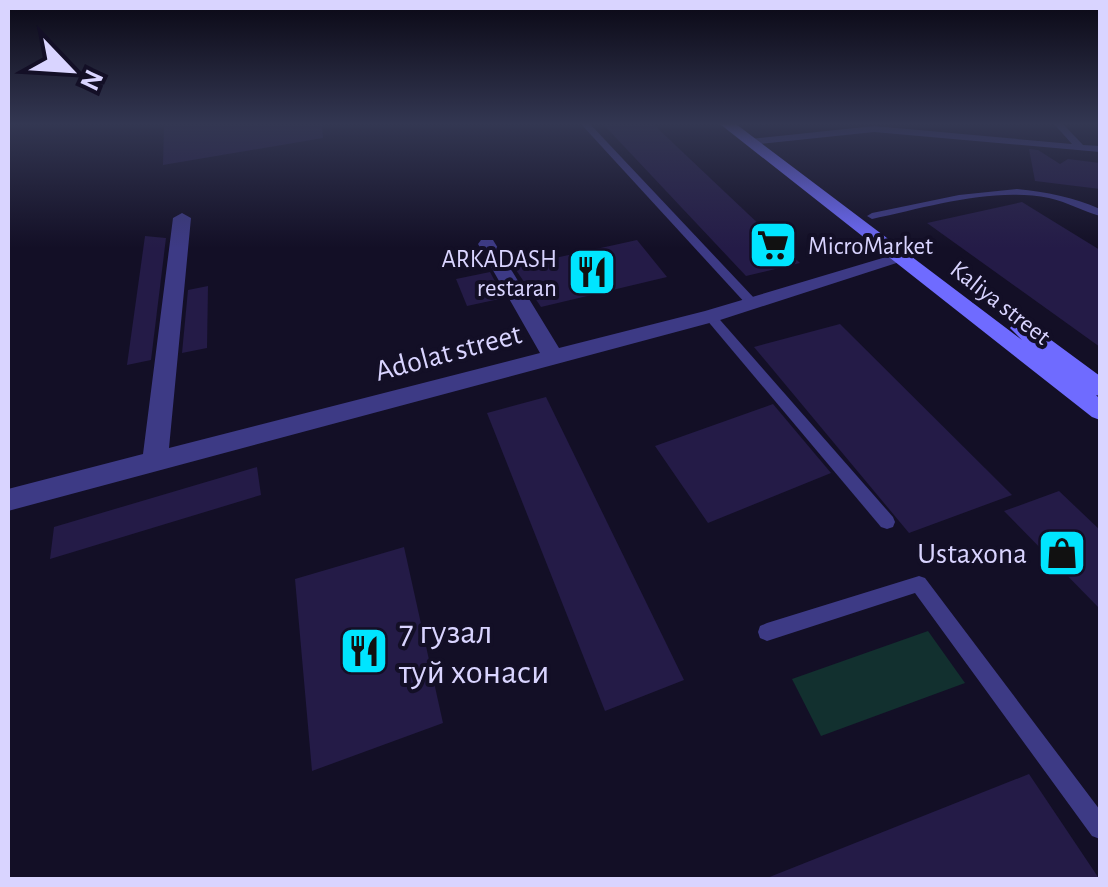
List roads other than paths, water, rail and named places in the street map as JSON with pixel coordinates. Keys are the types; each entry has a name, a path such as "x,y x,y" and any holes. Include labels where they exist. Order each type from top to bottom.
{"main road":[{"name":"Kaliya street","path":"790,165 1100,411"},
{"name":"Kaliya street","path":"805,165 1100,388"}],"street":[{"path":"155,460 182,218"},
{"path":"487,244 552,355"},
{"name":"Adolat street","path":"8,500 710,316 903,258"}],"lane":[{"path":"623,165 752,302"},
{"path":"872,216 1001,190 1077,200 1100,213"},
{"path":"710,316 888,522"},
{"path":"766,632 919,584 1100,828"}],"place":[{"name":"MicroMarket","path":"773,245"},
{"name":"ARKADASH restaran","path":"592,272"},
{"name":"Ustaxona","path":"1062,553"},
{"name":"7 гузал туй хонаси","path":"364,651"}]}
